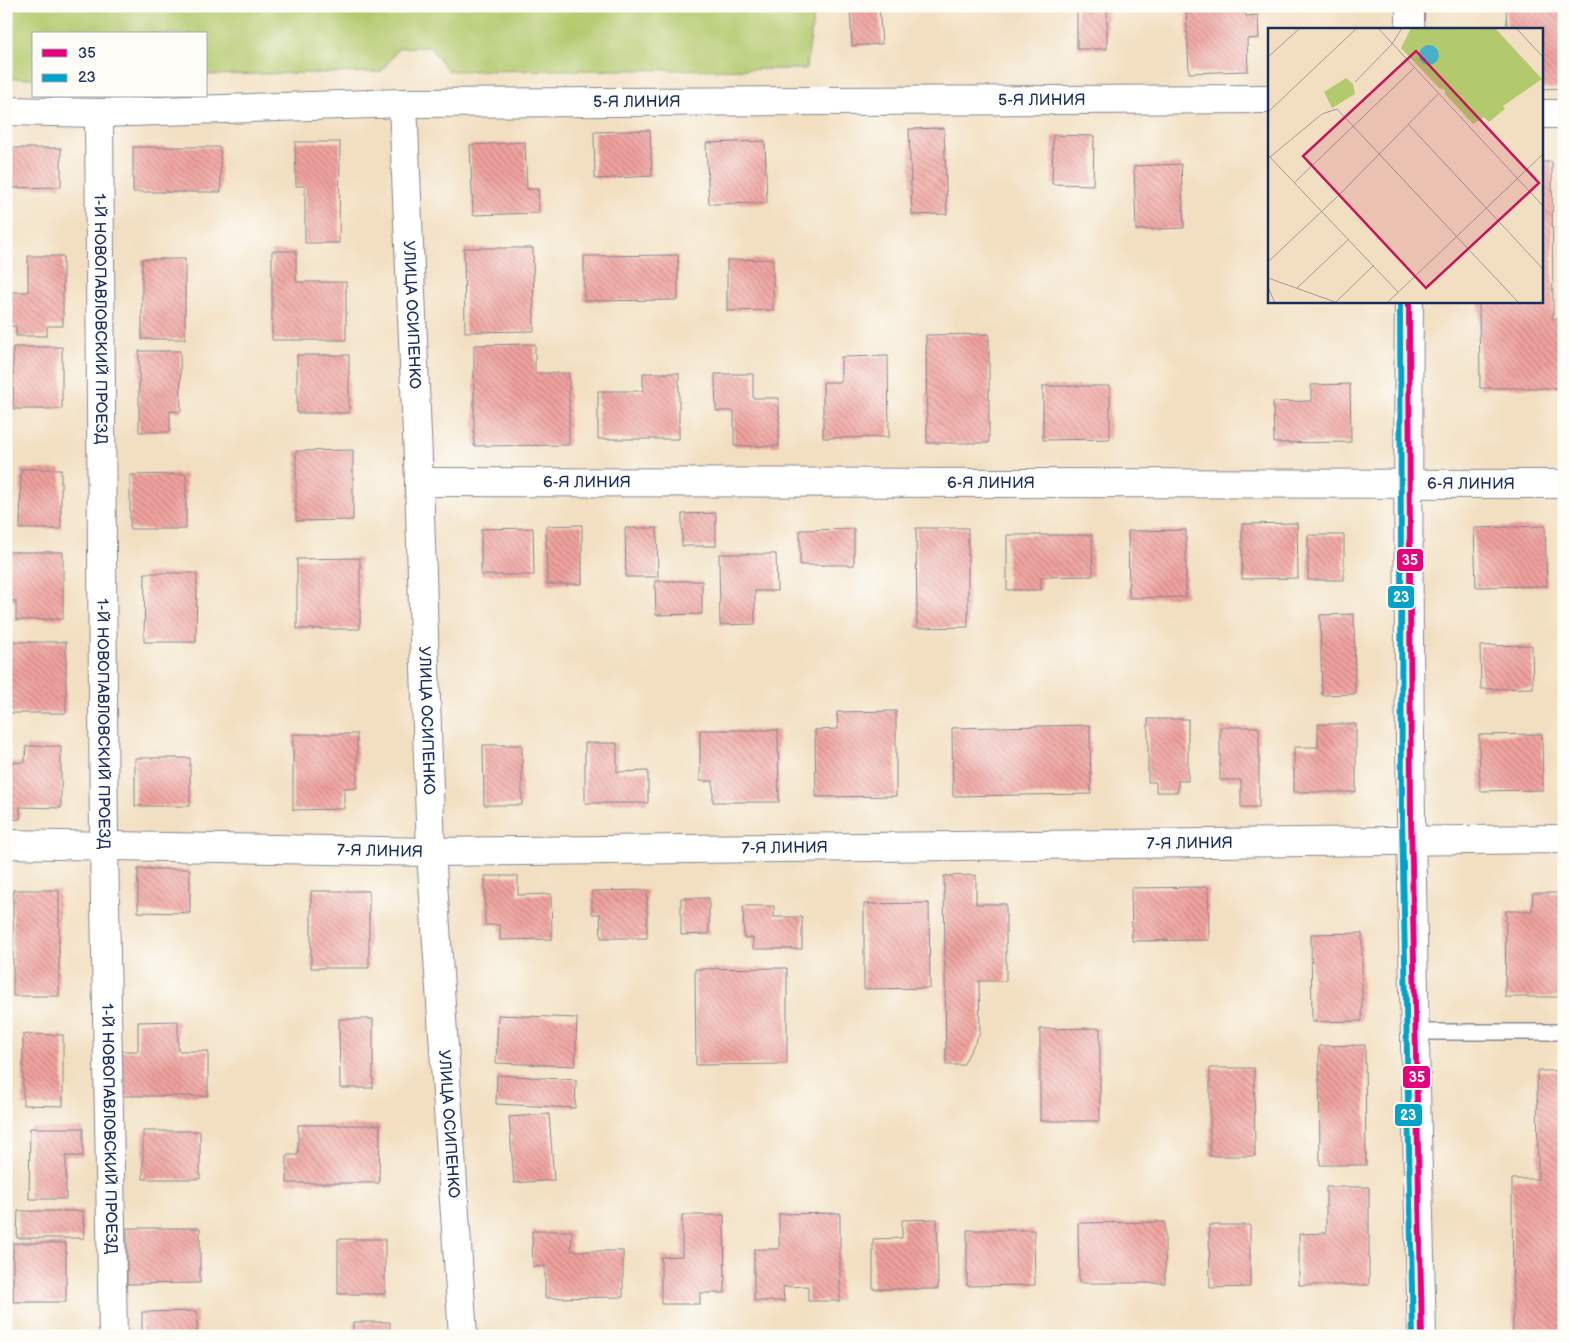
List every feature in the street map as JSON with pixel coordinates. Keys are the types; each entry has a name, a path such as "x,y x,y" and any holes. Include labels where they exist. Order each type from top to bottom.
{"street":[{"path":"1410,6 1410,28"},
{"name":"5-Я ЛИНИЯ","path":"6,111 99,113 403,102 1268,99"},
{"name":"УЛИЦА ОСИПЕНКО","path":"403,102 419,482 431,852 463,1336"},
{"name":"1-Й НОВОПАВЛОВСКИЙ ПРОЕЗД","path":"99,113 104,846 113,1336"},
{"path":"1542,114 1564,114"},
{"path":"1409,302 1408,485 1414,1032 1422,1336"},
{"name":"6-Я ЛИНИЯ","path":"419,482 1564,484"},
{"name":"7-Я ЛИНИЯ","path":"6,844 431,852 1413,840 1564,840"}],"lane":[{"path":"1414,1032 1564,1032"}],"green space":[{"path":"6,6 815,6 806,69 448,71 430,47 399,48 381,72 208,75 208,32 32,32 32,78 6,79"}],"building":[{"path":"850,6 879,6 882,44 852,46"},
{"path":"1077,6 1107,6 1107,49 1077,49"},
{"path":"1186,6 1245,6 1246,16 1258,15 1259,38 1247,39 1248,71 1189,73"},
{"path":"1506,6 1564,6 1564,88 1542,89 1542,28 1507,28"},
{"path":"944,128 947,214 912,215 909,129"},
{"path":"650,130 652,176 595,179 594,132"},
{"path":"1053,135 1094,136 1093,185 1052,184"},
{"path":"765,141 767,203 709,204 706,143"},
{"path":"295,142 340,142 339,243 305,243 305,186 296,186"},
{"path":"525,142 527,189 538,189 539,213 473,215 470,145"},
{"path":"133,147 220,147 221,192 133,192"},
{"path":"10,148 61,148 61,187 9,188"},
{"path":"1542,162 1552,162 1553,319 1564,318 1564,388 1480,388 1479,302 1542,302"},
{"path":"1181,164 1184,228 1136,230 1134,166"},
{"path":"464,248 533,248 534,331 465,332"},
{"path":"272,251 296,251 296,282 346,282 346,340 272,340"},
{"path":"678,255 678,300 584,301 584,256"},
{"path":"28,256 63,256 63,326 47,326 47,336 16,336 16,326 6,326 6,292 28,292"},
{"path":"142,259 185,259 185,339 142,339"},
{"path":"773,259 773,310 727,311 727,260"},
{"path":"989,334 989,443 927,443 926,335"},
{"path":"535,344 535,373 569,373 569,445 474,446 474,345"},
{"path":"13,347 62,347 62,409 13,409"},
{"path":"139,351 180,351 181,412 170,411 170,432 139,432"},
{"path":"297,355 349,355 349,413 297,413"},
{"path":"888,356 889,437 823,438 823,382 841,382 841,357"},
{"path":"643,373 679,373 679,439 598,439 598,391 643,391"},
{"path":"715,374 753,374 753,398 779,398 779,446 734,446 734,411 716,411"},
{"path":"1350,384 1351,442 1274,443 1273,402 1311,401 1311,385"},
{"path":"1043,386 1110,386 1110,439 1043,440"},
{"path":"353,450 353,520 296,521 296,451"},
{"path":"21,469 61,469 61,529 20,529"},
{"path":"186,474 186,529 130,529 130,475"},
{"path":"716,513 716,546 682,546 682,514"},
{"path":"1297,523 1298,578 1242,579 1242,524"},
{"path":"582,525 582,584 547,584 546,526"},
{"path":"1545,526 1547,586 1476,587 1474,528"},
{"path":"533,528 534,575 481,575 481,529"},
{"path":"625,528 657,528 658,577 626,577"},
{"path":"916,528 968,528 968,627 917,628"},
{"path":"854,529 854,565 800,565 800,530"},
{"path":"1186,530 1186,597 1129,598 1128,531"},
{"path":"1007,535 1092,535 1093,576 1041,577 1041,590 1007,590"},
{"path":"1308,535 1344,535 1344,580 1308,580"},
{"path":"6,552 63,552 63,619 16,620 16,601 6,601"},
{"path":"719,554 776,554 777,591 755,591 755,624 720,625"},
{"path":"360,558 360,629 297,629 297,559"},
{"path":"145,573 197,573 196,642 144,642"},
{"path":"655,581 702,581 702,614 656,615"},
{"path":"1354,614 1355,694 1322,695 1320,615"},
{"path":"6,642 66,642 66,713 6,713"},
{"path":"1532,645 1533,688 1481,689 1480,646"},
{"path":"896,711 896,796 816,797 815,730 838,729 837,712"},
{"path":"1148,719 1188,719 1188,781 1178,781 1178,792 1156,792 1156,782 1148,782"},
{"path":"1318,724 1356,724 1356,792 1294,792 1294,747 1318,747"},
{"path":"1090,725 1091,794 953,796 952,728"},
{"path":"1220,727 1259,727 1259,807 1241,807 1241,780 1220,780"},
{"path":"700,730 778,730 779,802 713,802 713,781 700,781"},
{"path":"293,734 357,734 357,788 344,788 344,809 293,810"},
{"path":"1542,734 1543,790 1480,791 1479,735"},
{"path":"585,743 617,743 617,772 648,771 648,803 585,803"},
{"path":"483,745 522,745 522,805 484,805"},
{"path":"26,746 61,746 61,808 20,807 20,819 6,820 6,763 25,762"},
{"path":"135,758 190,758 190,806 135,806"},
{"path":"138,869 190,869 190,913 138,912"},
{"path":"976,875 976,904 1006,904 1006,981 979,981 980,1033 963,1065 946,1065 944,876"},
{"path":"485,876 518,876 518,895 551,894 552,939 500,940 500,925 485,925"},
{"path":"1208,887 1209,940 1132,941 1131,888"},
{"path":"13,890 59,890 59,996 13,996"},
{"path":"647,890 647,938 601,938 600,914 592,914 592,891"},
{"path":"311,891 369,891 369,968 311,968"},
{"path":"1533,893 1564,893 1564,997 1505,997 1506,911 1532,911"},
{"path":"681,898 709,898 709,934 681,935"},
{"path":"929,903 930,988 864,989 864,904"},
{"path":"743,906 774,906 774,917 802,917 802,949 753,949 753,938 744,938"},
{"path":"1362,933 1362,1021 1312,1022 1311,934"},
{"path":"787,968 787,1064 696,1065 695,969"},
{"path":"498,1015 577,1018 575,1066 496,1063"},
{"path":"339,1019 373,1019 373,1088 340,1088"},
{"path":"178,1021 178,1051 208,1051 208,1096 120,1096 120,1051 138,1051 138,1022"},
{"path":"1100,1028 1100,1121 1040,1121 1040,1029"},
{"path":"23,1034 63,1035 63,1106 23,1105"},
{"path":"1365,1045 1366,1165 1320,1165 1319,1046"},
{"path":"1210,1068 1254,1068 1255,1156 1210,1156"},
{"path":"1537,1071 1564,1071 1564,1336 1513,1336 1512,1179 1538,1179"},
{"path":"497,1075 576,1080 575,1108 496,1104"},
{"path":"549,1114 554,1180 514,1183 509,1117"},
{"path":"298,1125 380,1125 379,1183 287,1183 287,1155 298,1155"},
{"path":"30,1128 83,1128 83,1156 66,1156 66,1199 29,1199"},
{"path":"143,1131 200,1131 200,1179 143,1179"},
{"path":"1326,1187 1369,1187 1369,1285 1299,1285 1299,1234 1326,1233"},
{"path":"18,1211 83,1211 84,1238 17,1238"},
{"path":"840,1213 840,1301 808,1301 808,1286 783,1287 784,1301 754,1301 754,1249 779,1249 779,1214"},
{"path":"682,1215 724,1215 725,1293 700,1293 700,1304 661,1304 661,1257 682,1256"},
{"path":"937,1219 938,1289 873,1289 873,1239 902,1238 902,1220"},
{"path":"1165,1222 1165,1283 1079,1283 1078,1223"},
{"path":"1209,1225 1250,1225 1250,1287 1210,1288"},
{"path":"127,1228 200,1228 200,1283 127,1284"},
{"path":"967,1230 1034,1230 1035,1285 967,1286"},
{"path":"532,1231 572,1231 571,1251 623,1251 623,1297 545,1298 545,1266 533,1267"},
{"path":"338,1239 385,1239 385,1294 338,1294"},
{"path":"13,1243 66,1243 66,1302 13,1302"},
{"path":"197,1311 197,1336 142,1336 142,1312"},
{"path":"353,1322 390,1322 390,1336 353,1336"},
{"path":"20,1332 62,1332 62,1336 20,1336"}],"transit line":[{"name":"23","path":"1400,302 1402,819 1413,1336"},
{"name":"35","path":"1409,302 1411,818 1422,1336"}]}
